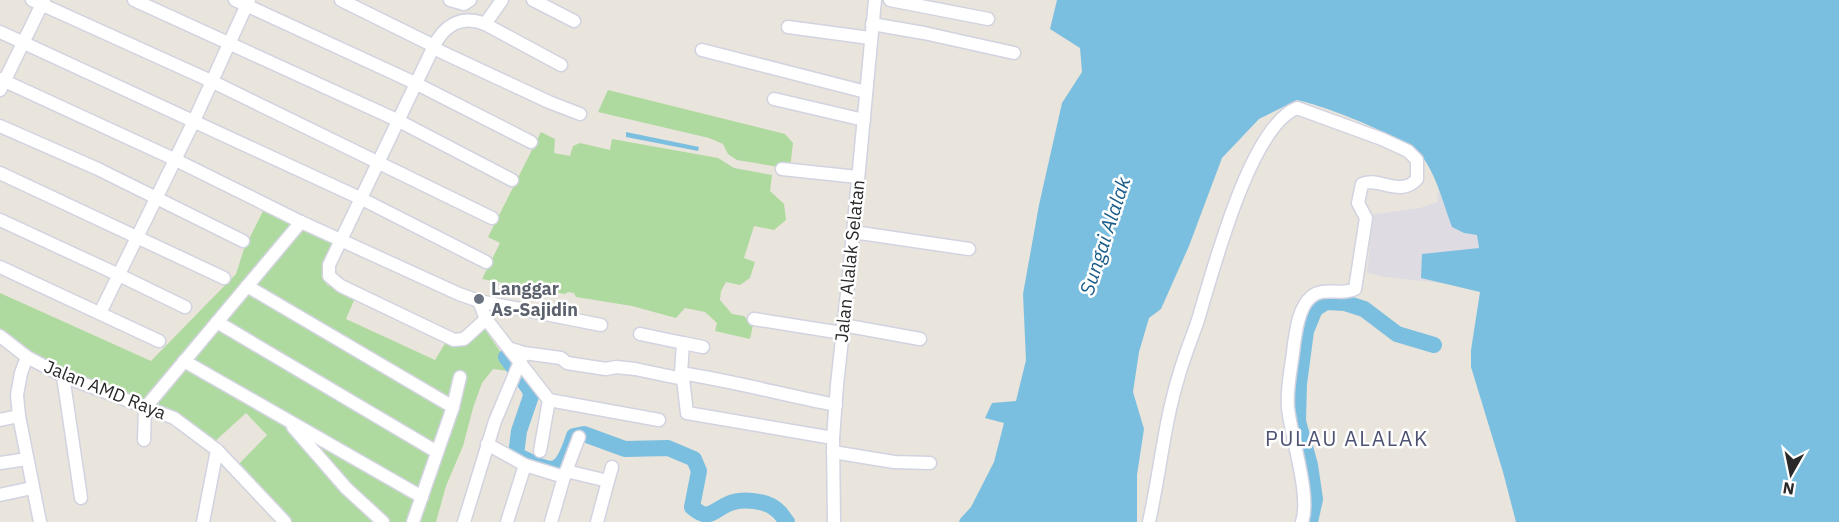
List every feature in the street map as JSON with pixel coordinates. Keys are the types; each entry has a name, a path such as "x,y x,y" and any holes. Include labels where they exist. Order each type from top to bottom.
{"street":[{"path":"134,0 397,120 512,180"},
{"path":"235,0 248,3 415,83 531,142"},
{"path":"341,0 549,102 580,114"},
{"path":"450,0 464,4 470,0"},
{"path":"485,24 502,0"},
{"path":"533,0 551,4 574,21"},
{"name":"Jalan Alalak Selatan","path":"834,522 833,438 875,0"},
{"path":"890,0 987,19"},
{"path":"492,218 211,81 39,2 23,43 2,83 174,159 301,222 459,294 479,302 601,325"},
{"path":"100,313 193,123 248,3"},
{"path":"486,319 464,339 454,340 341,286 332,280 328,272 329,265 415,83 445,29 452,23 468,21 485,24 561,65"},
{"path":"872,24 1014,53"},
{"path":"788,27 870,38"},
{"path":"0,32 362,199 486,262"},
{"path":"702,50 866,92"},
{"path":"774,99 864,120"},
{"path":"1149,522 1178,375 1212,270 1252,163 1274,128 1297,108 1382,139 1408,151 1417,160 1417,179 1412,184 1390,187 1370,181 1362,184 1358,203 1365,218 1355,290 1324,292 1311,296 1303,309 1296,331 1288,405 1302,481 1304,516 1302,522"},
{"path":"0,126 55,149 243,241"},
{"path":"782,169 858,177"},
{"path":"0,173 224,278"},
{"path":"0,220 185,308"},
{"path":"144,440 145,408 301,222"},
{"path":"853,232 969,249"},
{"path":"0,267 159,341"},
{"path":"248,286 453,407"},
{"path":"479,302 486,319 549,400 659,420"},
{"path":"754,319 920,339"},
{"path":"217,322 437,452"},
{"path":"640,333 703,348"},
{"name":"Jalan AMD Raya","path":"0,336 27,357 63,376 174,418 217,450 285,522"},
{"path":"684,343 682,376 687,413 833,438"},
{"path":"27,357 16,395 40,522"},
{"path":"519,364 554,357 567,363 606,369 616,367 725,380 836,405"},
{"path":"184,361 422,497"},
{"path":"464,522 488,444 519,364"},
{"path":"63,376 81,498"},
{"path":"413,522 453,407 460,377"},
{"path":"540,451 549,400"},
{"path":"0,420 19,416"},
{"path":"287,420 346,488 383,522"},
{"path":"551,522 579,437"},
{"path":"488,444 525,465 608,481"},
{"path":"203,522 217,450"},
{"path":"833,452 894,462 930,463"},
{"path":"0,463 27,459"},
{"path":"507,522 525,465"},
{"path":"597,522 612,466"},
{"path":"0,495 32,488"}],"shaded area":[{"path":"1450,192 1481,227 1482,251 1441,283 1367,273 1370,245 1369,215 1420,208 1438,202 1437,193"}],"green space":[{"path":"608,90 785,134 793,143 790,169 737,160 728,154 723,144 709,138 598,112"},
{"path":"541,132 555,139 554,153 570,156 573,146 580,143 610,150 612,139 718,158 734,168 772,175 770,191 784,204 786,220 774,230 754,226 744,258 755,262 750,278 740,285 726,282 721,291 720,300 732,314 744,316 753,325 750,339 715,331 717,323 705,312 685,308 676,318 632,306 576,297 574,293 565,294 482,279 500,243 488,237"},
{"path":"264,209 336,245 323,274 327,285 355,298 346,319 435,360 446,342 484,328 509,364 508,371 493,369 482,383 463,446 446,486 436,522 291,522 238,465 267,435 246,413 213,443 29,352 0,328 0,293 151,361 236,274 244,249"}],"water":[{"name":"Sungai Alalak","path":"1057,0 1839,0 1839,522 1516,522 1471,367 1471,350 1480,292 1421,278 1422,254 1479,248 1477,235 1464,233 1452,227 1434,177 1426,162 1417,153 1386,133 1366,124 1297,100 1259,119 1222,158 1189,246 1161,309 1149,318 1139,352 1133,392 1144,429 1137,475 1137,522 959,522 971,507 994,462 1004,423 985,418 992,403 1016,401 1026,360 1023,294 1039,205 1062,103 1082,72 1080,48 1050,29"},
{"path":"626,132 699,147 698,151 626,137"}],"waterway":[{"path":"1310,522 1315,499 1310,465 1298,421 1299,384 1306,331 1315,309 1326,302 1345,303 1364,309 1397,334 1434,345"},
{"path":"506,357 530,390 531,396 519,431 516,455 539,466 554,468 564,460 574,436 584,434 625,449 668,448 694,459 699,471 692,507 698,511 710,514 734,502 754,501 773,507 787,522"}],"place":[{"name":"Langgar As-Sajidin","path":"479,299"}],"district":[{"name":"PULAU ALALAK","path":"1347,439"}]}
